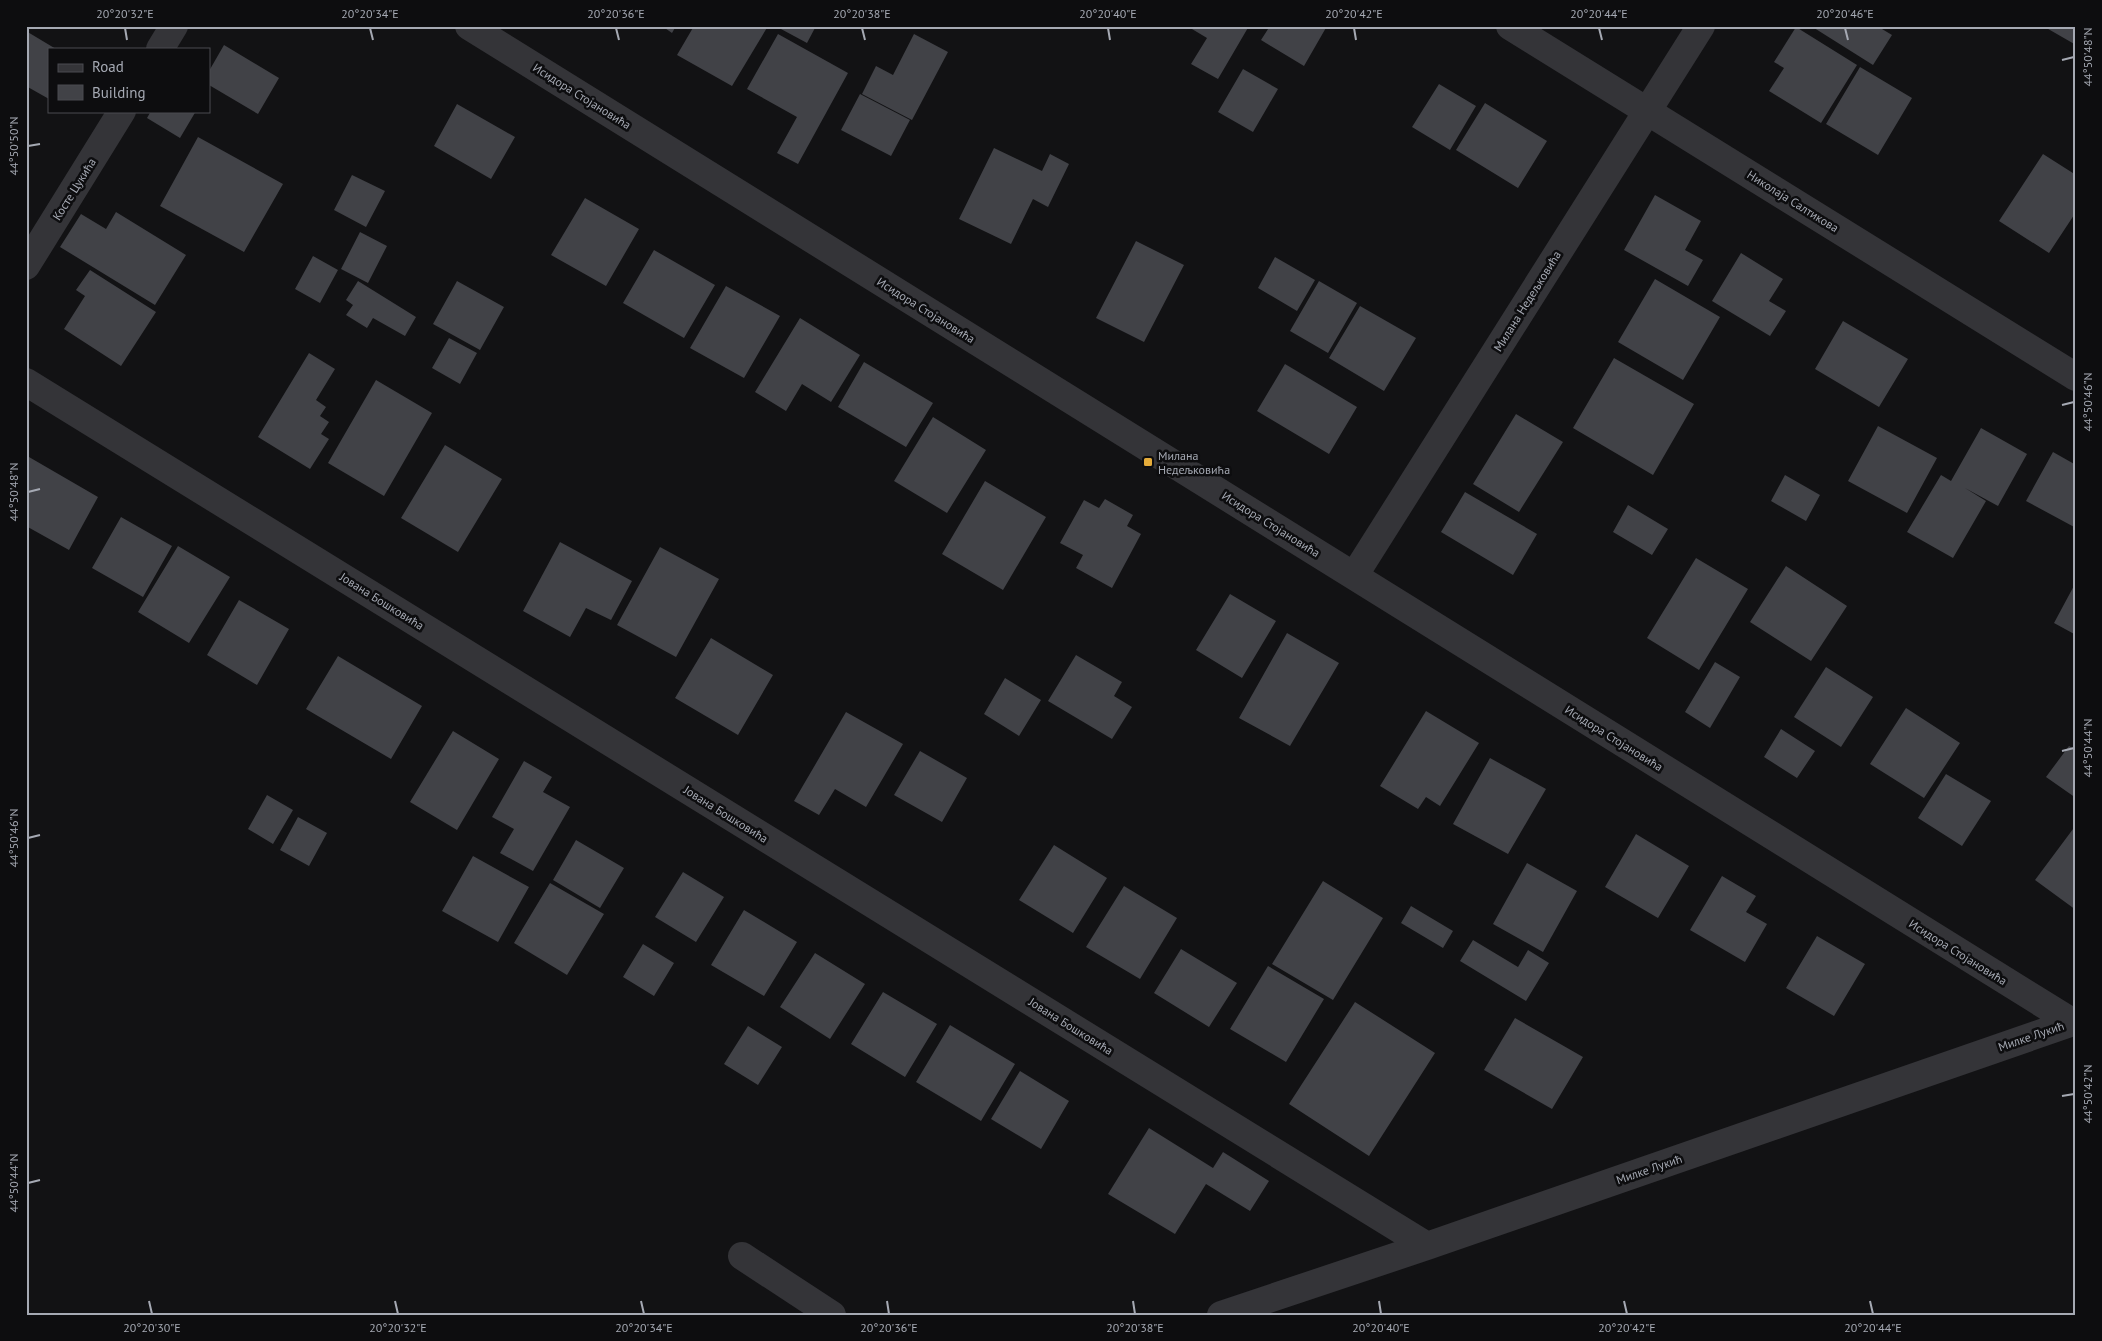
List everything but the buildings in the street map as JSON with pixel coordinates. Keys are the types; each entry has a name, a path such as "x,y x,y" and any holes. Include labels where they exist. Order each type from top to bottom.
{"street":[{"path":"161,48 174,26"},
{"name":"Исидора Стојановића","path":"469,26 2074,1021"},
{"name":"Николаја Салтикова","path":"1510,26 2076,377"},
{"name":"Милана Недељковића","path":"1354,576 1701,26"},
{"name":"Косте Цукића","path":"26,266 121,112"},
{"name":"Јована Бошковића","path":"26,382 1427,1246"},
{"name":"Милке Лукић","path":"1220,1315 1427,1246 2074,1021"},
{"path":"742,1256 832,1315"}],"place":[{"name":"Милана Недељковића","path":"1148,462"}]}
